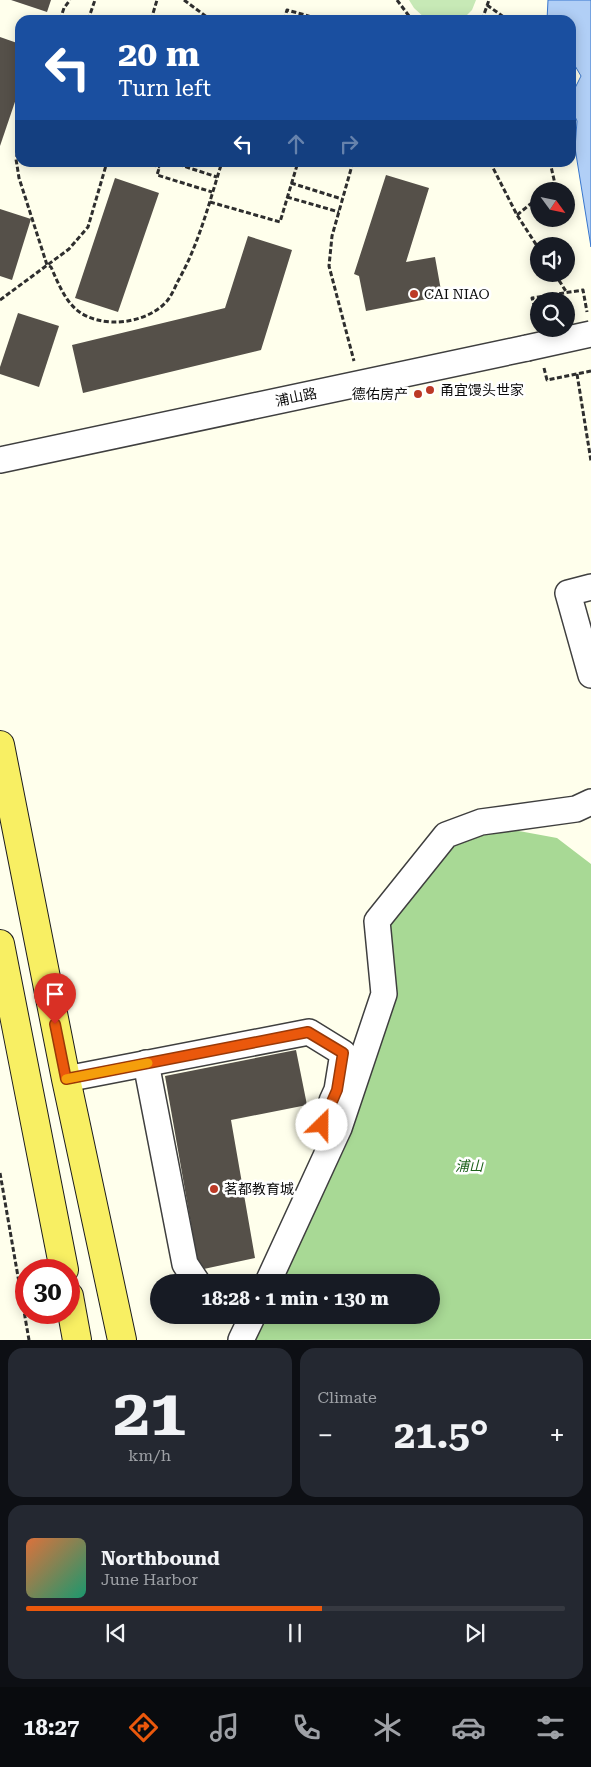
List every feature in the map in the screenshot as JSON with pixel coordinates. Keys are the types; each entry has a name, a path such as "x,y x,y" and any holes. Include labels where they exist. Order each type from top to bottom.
{"main road":[{"path":"0,745 66,1079 122,1340"},
{"path":"0,944 62,1259"},
{"path":"74,1324 77,1340"}],"street":[{"name":"浦山路","path":"0,460 591,334"},
{"path":"591,587 568,593 591,674"},
{"path":"272,1274 339,1128 384,994 377,921 446,835 481,822 576,809 591,802"},
{"path":"66,1079 308,1032 343,1053 337,1090 257,1274"},
{"path":"146,1063 185,1264 192,1274"},
{"path":"241,1340 249,1324"}],"path":[{"path":"62,15 70,0"},
{"path":"90,15 95,0"},
{"path":"152,15 157,0"},
{"path":"184,0 204,15"},
{"path":"397,0 408,15"},
{"path":"484,15 489,0"},
{"path":"487,4 501,15"},
{"path":"286,15 287,10 305,15"},
{"path":"17,167 19,178 47,265 52,267 65,299 83,316 103,321 124,322 148,315 167,302 195,248 220,167"},
{"path":"0,300 69,249 88,227 106,167"},
{"path":"160,167 157,175 212,192"},
{"path":"186,167 217,177"},
{"path":"210,202 280,222 296,167"},
{"path":"352,167 330,244 328,266 359,384"},
{"path":"493,167 517,215 531,237"},
{"path":"551,167 555,182"},
{"path":"291,183 342,199"},
{"path":"287,197 339,212"},
{"path":"517,215 530,204"},
{"path":"572,292 583,290"},
{"path":"552,366 543,367 547,380 591,371"},
{"path":"577,374 591,461"},
{"path":"0,1173 29,1340"}],"green space":[{"path":"409,0 476,0 472,10 467,15 422,15"},
{"name":"浦山","path":"502,828 557,838 591,864 591,1339 256,1340 263,1324 440,1324 440,1274 286,1274 349,1139 395,996 388,912 442,851"}],"water":[{"path":"548,0 591,0 591,247 576,154 576,86 581,76 576,68 576,15 547,15"}],"building":[{"path":"11,0 51,0 47,12"},
{"path":"0,37 15,42 15,102 0,146"},
{"path":"386,175 429,188 406,262 435,257 442,296 366,311 359,276 354,274"},
{"path":"115,178 159,193 118,312 75,298"},
{"path":"0,209 31,219 12,280 0,276"},
{"path":"248,236 292,250 261,350 83,393 72,345 225,308"},
{"path":"18,313 59,326 39,387 0,374 0,367"},
{"name":"茗都教育城","path":"296,1050 307,1105 231,1120 255,1258 199,1270 165,1076"}],"slow traffic":[{"path":"66,1079 148,1063"}],"place":[{"name":"CAI NIAO","path":"414,294"},
{"name":"甬宜馒头世家","path":"430,390"},
{"name":"德佑房产","path":"418,394"},
{"name":"茗都教育城","path":"214,1189"}],"route":[{"path":"55,1024 66,1079 308,1032 343,1053 337,1090 322,1125"}]}
